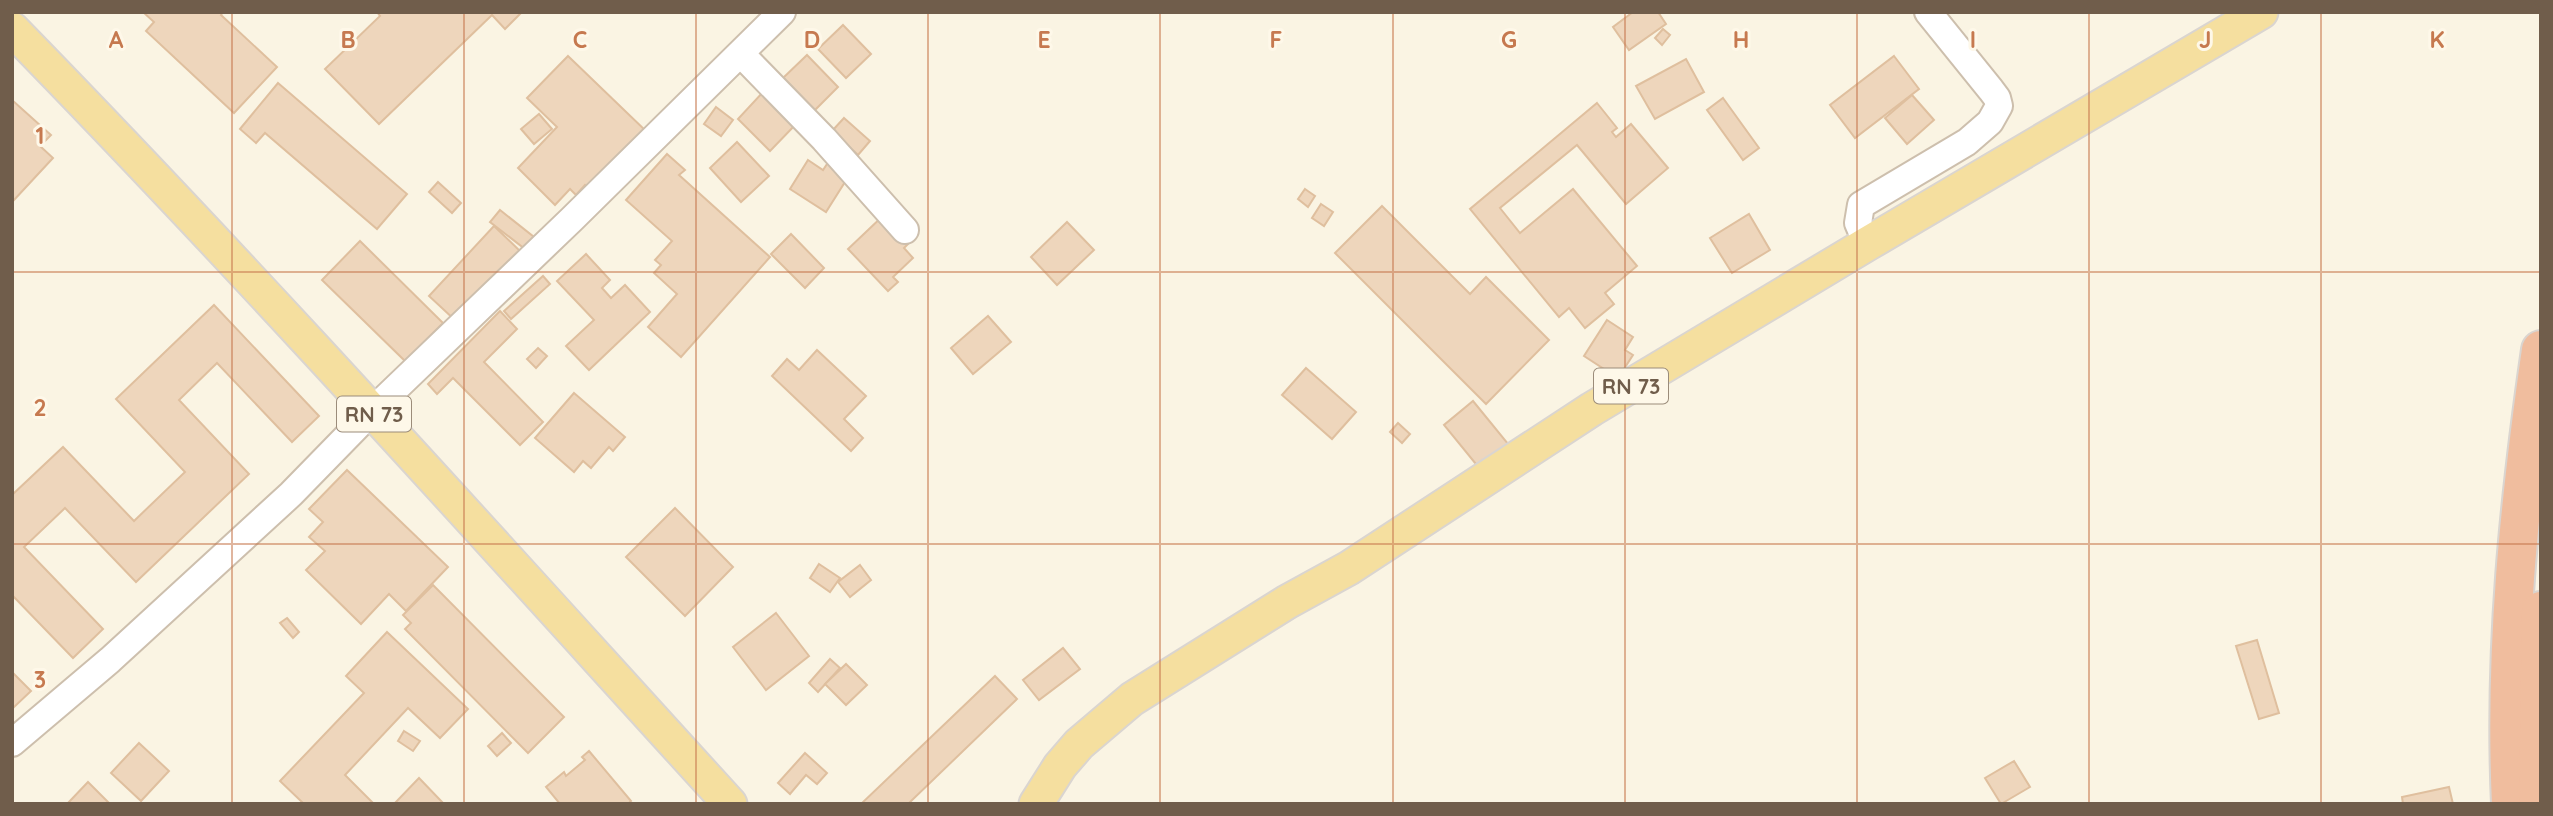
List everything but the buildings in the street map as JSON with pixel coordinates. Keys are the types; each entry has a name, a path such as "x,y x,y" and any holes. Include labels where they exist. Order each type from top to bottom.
{"highway":[{"path":"2511,804 2511,613 2521,497 2541,350"},
{"path":"2538,804 2541,611"}],"main road":[{"name":"RN 73","path":"1036,804 1060,766 1079,744 1132,699 1287,602 1361,561 1592,409 2261,12"},
{"name":"RN 73","path":"12,29 105,124 372,411 730,804"}],"street":[{"path":"12,743 110,660 291,494 372,411 782,12"},
{"path":"1867,244 1858,223 1861,205 1967,142 1990,122 1999,106 1991,90 1928,12"},
{"path":"741,54 824,139 905,230"}]}
